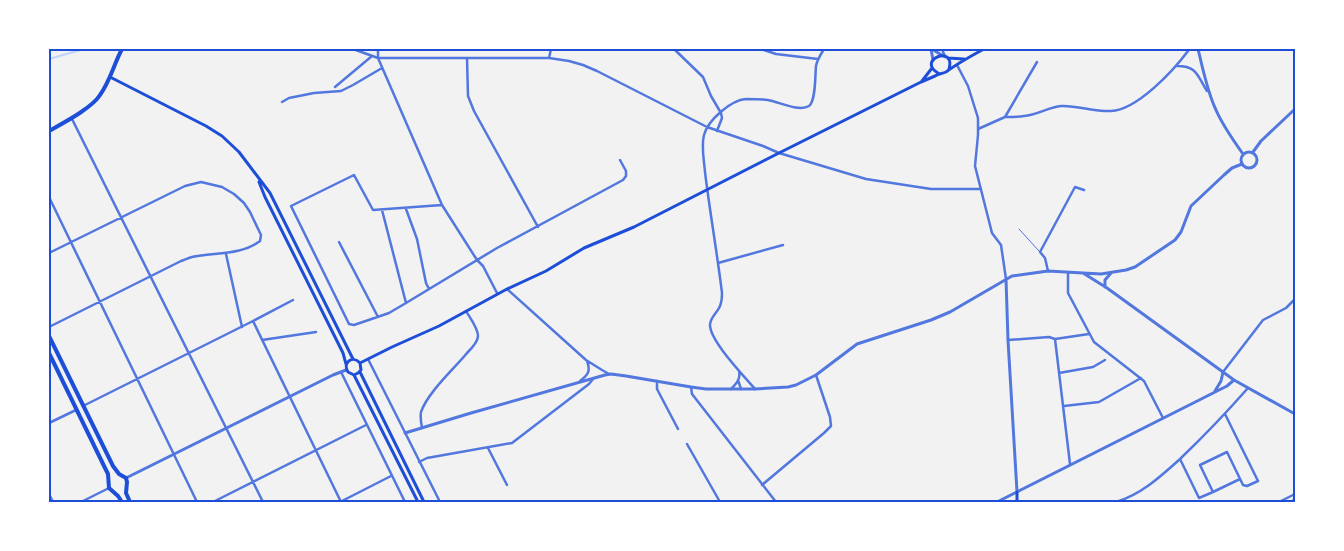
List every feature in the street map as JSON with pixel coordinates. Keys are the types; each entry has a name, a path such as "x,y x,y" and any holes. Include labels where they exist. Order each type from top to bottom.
{"main road":[{"path":"49,131 72,118 97,99 110,77 122,49"},
{"path":"360,363 439,326 497,294 546,271 584,248 634,227 939,73 944,73 984,49"},
{"path":"921,82 932,68 933,60 937,56 954,60 965,59"},
{"path":"945,57 950,64 949,69"},
{"path":"932,68 939,73"},
{"path":"110,77 222,136 239,152 270,193 354,359 360,363 360,372 424,502"},
{"path":"257,177 265,197 345,358 346,370 349,374 354,375 360,372"},
{"path":"49,336 113,466 119,474 126,478 126,493 130,502"},
{"path":"49,353 106,470 109,488 122,502"},
{"path":"346,364 349,360 354,359"},
{"path":"354,375 418,502"},
{"path":"108,480 112,475 119,474"},
{"path":"115,493 121,492 126,488"},
{"path":"1017,492 1017,502"}],"street":[{"path":"353,49 378,58 549,58 569,61 597,71 707,127 779,153 866,179 931,189 981,189"},
{"path":"378,49 378,58 382,68 442,205 477,260 483,266 497,294"},
{"path":"549,58 551,49"},
{"path":"674,49 703,77 721,113 722,118 717,131"},
{"path":"761,49 776,54 818,59"},
{"path":"755,389 723,351 710,328 710,322 720,307 722,300 702,144 707,127 732,103 740,100 768,100 797,108 809,106 812,103 816,65 824,49"},
{"path":"931,49 945,57"},
{"path":"931,49 933,60"},
{"path":"942,49 945,57"},
{"path":"978,129 1005,117 1024,116 1062,106 1111,111 1131,106 1177,66 1189,49"},
{"path":"1198,49 1210,95 1216,110 1243,154"},
{"path":"335,87 372,56"},
{"path":"467,58 468,96 474,111 538,227"},
{"path":"1005,117 1038,62"},
{"path":"957,65 972,96 978,118 975,166 992,233 1001,245 1006,279 1017,492"},
{"path":"1177,66 1187,66 1194,69 1210,95"},
{"path":"282,102 289,98 314,93 341,91 382,68"},
{"path":"1253,152 1261,141 1295,109"},
{"path":"72,118 263,502"},
{"path":"1248,151 1253,152 1258,159 1254,166 1246,168 1242,164 1243,154 1248,151"},
{"path":"442,205 373,210 354,175 291,206 349,324 378,317 406,304 477,260 623,180 626,176 626,171 620,160"},
{"path":"507,289 586,360 611,374 691,387 755,389 788,387 816,375 857,344 950,312 1012,276 1048,270 1101,274 1135,267 1174,240 1182,232 1191,206 1232,168 1242,164"},
{"path":"49,254 185,186 202,182 222,187 244,202 261,235 260,242 254,246 226,254 192,257 49,327"},
{"path":"1048,270 1046,258 1040,252 1075,187 1084,190"},
{"path":"49,197 197,502"},
{"path":"406,208 417,239 426,283 429,289"},
{"path":"382,210 406,304"},
{"path":"339,242 378,317"},
{"path":"718,263 784,245"},
{"path":"226,254 242,327"},
{"path":"1068,272 1068,293 1094,342 1144,381 1163,418"},
{"path":"1083,273 1234,380 1295,414"},
{"path":"1105,287 1106,278 1111,273"},
{"path":"1098,282 1101,274"},
{"path":"1215,392 1223,372 1263,320 1286,308 1295,299"},
{"path":"83,406 293,300"},
{"path":"422,428 420,418 423,408 432,394 476,342 478,336 466,311"},
{"path":"253,321 340,502 392,476"},
{"path":"262,340 316,332"},
{"path":"1008,340 1049,337 1055,339 1089,334"},
{"path":"1055,339 1070,464"},
{"path":"368,359 440,502"},
{"path":"578,382 588,374 586,360"},
{"path":"1060,373 1093,367 1104,360"},
{"path":"731,389 738,380 739,369"},
{"path":"126,478 346,370"},
{"path":"340,372 405,502"},
{"path":"405,433 595,377 611,374"},
{"path":"762,485 831,426 830,417 816,375"},
{"path":"419,462 427,458 514,442 589,384 595,377"},
{"path":"1064,406 1099,402 1141,378"},
{"path":"738,380 742,389"},
{"path":"997,502 1227,386 1234,380"},
{"path":"657,381 657,389 678,429"},
{"path":"691,387 692,394 776,502"},
{"path":"1116,502 1152,484 1206,435 1248,388"},
{"path":"49,423 76,410"},
{"path":"1213,492 1200,465 1227,452 1243,485 1247,486 1258,481 1225,414"},
{"path":"213,502 366,424"},
{"path":"687,444 720,502"},
{"path":"488,448 507,485"},
{"path":"1180,459 1199,498 1240,479"},
{"path":"81,502 109,488"},
{"path":"49,494 53,502"},
{"path":"1279,502 1295,496"},
{"path":"1292,502 1295,496"}],"lane":[{"path":"1019,229 1040,252"}],"waterway":[{"path":"49,59 84,49"}]}
